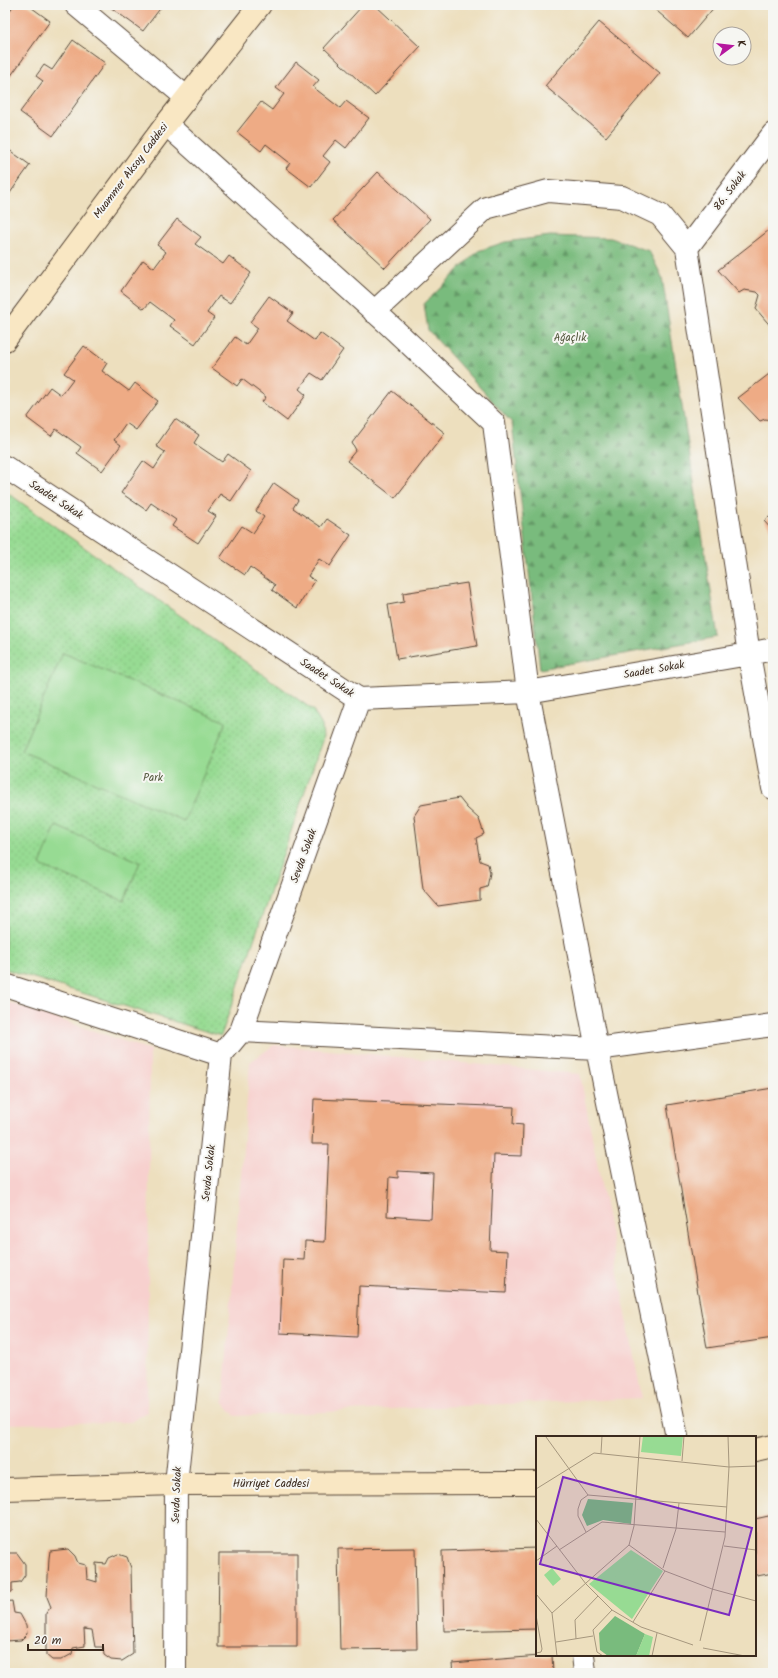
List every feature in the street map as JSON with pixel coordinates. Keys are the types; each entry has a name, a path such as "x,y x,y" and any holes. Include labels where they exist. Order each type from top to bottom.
{"main road":[{"name":"Muammer Aksoy Caddesi","path":"5,340 166,124 260,5"},
{"path":"756,1450 773,1446"},
{"name":"Hürriyet Caddesi","path":"5,1489 176,1484 536,1483"}],"street":[{"path":"76,5 187,98"},
{"path":"166,124 494,423 528,692 597,1049 677,1436"},
{"name":"86. Sokak","path":"687,248 773,134"},
{"path":"374,312 486,208 548,191 622,197 660,215 687,248 749,654 773,788"},
{"name":"Saadet Sokak","path":"5,467 359,699 528,692 773,649"},
{"name":"Sevda Sokak","path":"175,1673 176,1484 221,1055 241,1031 359,699"},
{"path":"5,985 221,1055"},
{"path":"241,1031 597,1049 773,1024"},
{"path":"583,1656 585,1673"}],"shaded area":[{"path":"5,1001 150,1050 147,1412 131,1422 5,1424"},
{"path":"274,1045 580,1074 642,1398 235,1416 223,1402 250,1062"}],"green space":[{"name":"Ağaçlık","path":"550,236 611,238 649,251 662,277 718,637 540,669 512,423 428,330 424,304 478,251 505,242"},
{"name":"Park","path":"5,491 313,710 322,726 323,738 221,1036 5,969"},
{"path":"63,653 226,722 184,821 21,751"},
{"path":"56,826 140,862 124,901 40,865"}],"building":[{"path":"14,5 28,5 50,21 5,84 5,17"},
{"path":"112,5 162,6 143,31 110,7"},
{"path":"363,5 375,5 420,47 375,96 324,48"},
{"path":"650,5 716,5 688,38"},
{"path":"599,22 660,73 606,137 545,86"},
{"path":"73,40 105,63 53,136 20,112 43,81 36,76 44,65 52,70"},
{"path":"296,62 319,80 313,87 340,108 346,101 369,118 346,148 336,140 323,156 330,162 311,187 286,168 290,163 266,144 261,151 237,132 261,102 272,110 284,94 276,88"},
{"path":"5,147 30,165 5,200"},
{"path":"378,172 430,219 385,268 333,220"},
{"path":"177,219 201,237 195,244 223,264 229,256 251,273 230,303 219,296 207,313 214,318 195,344 170,326 174,320 150,302 144,309 121,291 143,260 154,268 166,252 157,245"},
{"path":"773,227 773,329 756,309 760,295 757,292 744,290 739,293 718,270"},
{"path":"269,296 293,313 287,321 315,341 320,333 343,350 322,380 311,373 299,389 306,395 287,421 262,402 266,397 242,379 237,386 212,368 235,337 246,345 258,328 250,322"},
{"path":"84,346 107,363 102,371 129,391 135,383 158,401 136,430 126,423 114,440 121,445 102,471 77,453 81,447 56,429 51,436 27,418 50,387 61,395 73,379 64,373"},
{"path":"773,371 773,420 765,419 760,421 738,398"},
{"path":"392,391 445,433 395,498 347,461 356,450 352,443"},
{"path":"175,419 199,435 194,443 222,462 228,454 251,471 231,501 220,494 208,511 216,516 198,543 172,526 176,520 151,503 146,510 121,493 143,461 154,469 165,452 156,446"},
{"path":"274,483 298,500 293,508 321,527 327,519 351,535 330,566 319,559 308,576 315,581 297,608 272,590 275,585 250,567 245,575 220,558 242,526 253,533 264,517 256,511"},
{"path":"773,514 773,531 764,521"},
{"path":"467,583 477,646 397,659 388,605 404,602 403,593"},
{"path":"459,798 479,819 484,834 476,838 480,861 488,864 490,873 487,887 480,889 480,900 438,906 423,889 414,816 421,805"},
{"path":"773,1088 773,1338 707,1348 667,1105"},
{"path":"314,1099 514,1107 513,1124 523,1125 522,1156 494,1155 490,1250 508,1251 506,1293 359,1286 357,1337 280,1333 283,1259 304,1260 305,1241 325,1242 329,1144 312,1144","holes":["398,1171 433,1173 431,1219 387,1216 389,1177 398,1178"]},
{"path":"773,1515 773,1573 757,1576 756,1572 756,1519"},
{"path":"415,1548 417,1649 340,1650 338,1549"},
{"path":"536,1548 536,1629 444,1631 442,1551"},
{"path":"68,1549 75,1556 78,1563 86,1565 87,1579 97,1582 96,1563 106,1564 109,1558 118,1554 127,1557 131,1568 133,1654 122,1661 111,1660 104,1655 103,1647 95,1647 92,1630 84,1629 85,1646 73,1648 72,1654 61,1660 52,1660 46,1655 46,1613 51,1607 47,1597 50,1551"},
{"path":"5,1553 17,1553 25,1564 25,1575 20,1582 12,1583 12,1592 5,1593"},
{"path":"219,1553 297,1553 297,1647 218,1647"},
{"path":"12,1601 14,1613 20,1614 26,1625 27,1634 21,1640 5,1641 5,1602"},
{"path":"552,1656 553,1673 453,1673 452,1663"}]}
